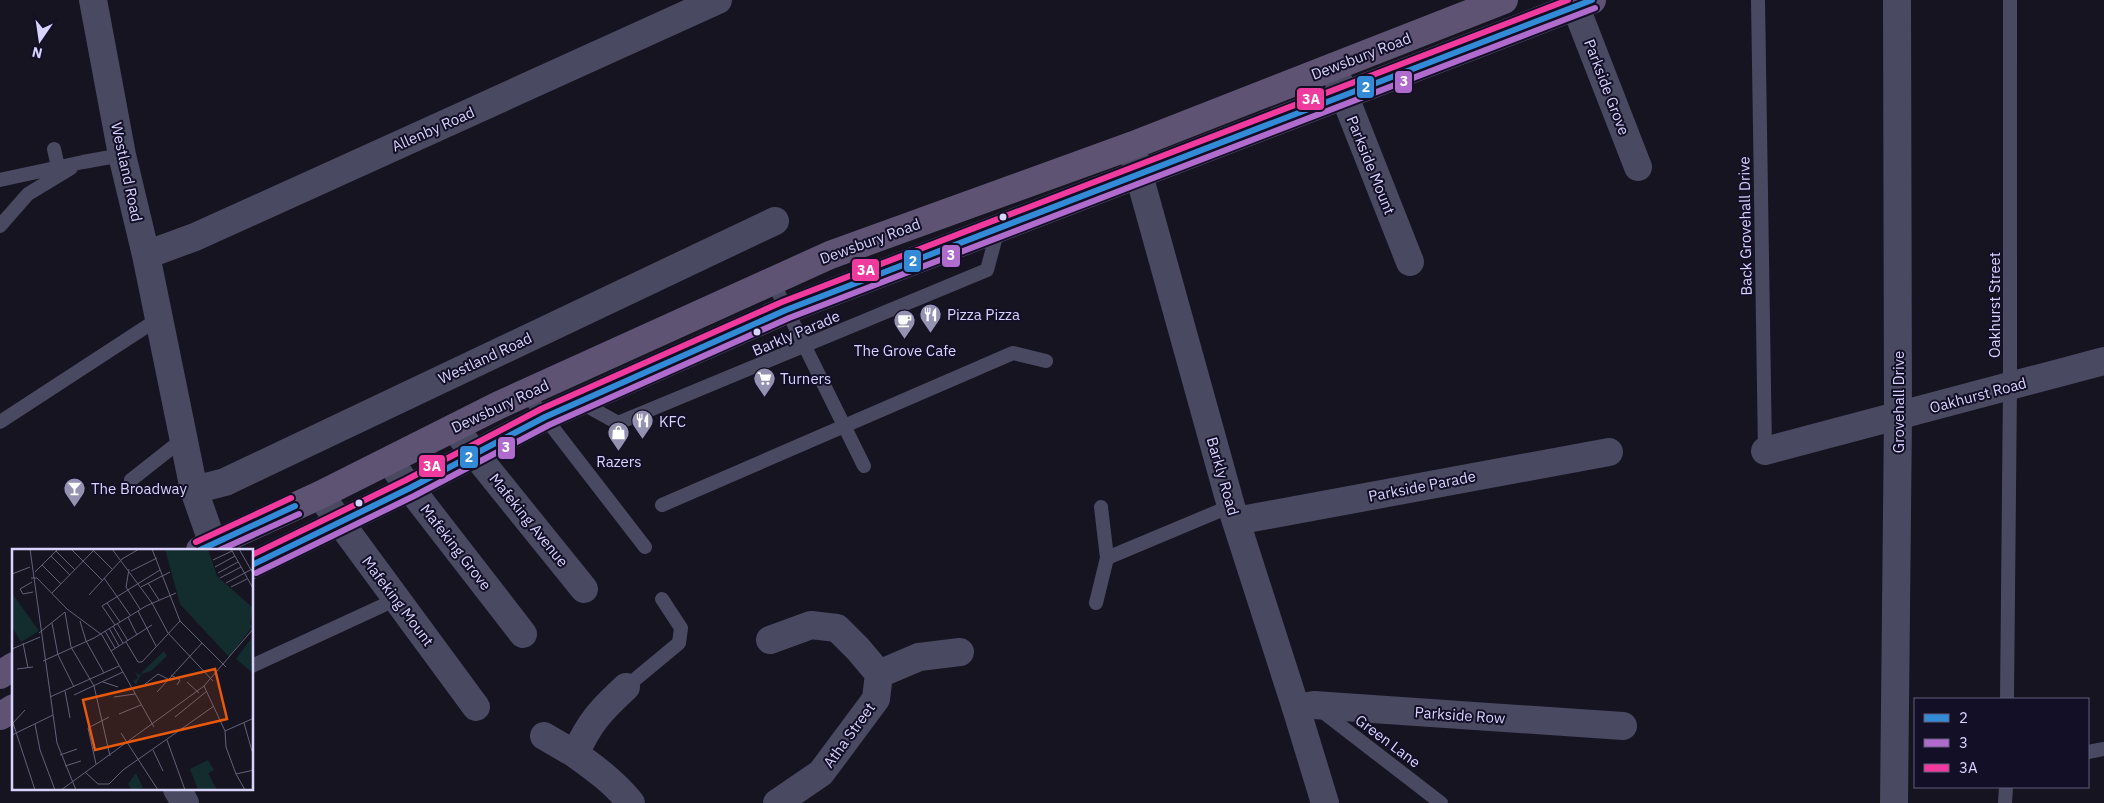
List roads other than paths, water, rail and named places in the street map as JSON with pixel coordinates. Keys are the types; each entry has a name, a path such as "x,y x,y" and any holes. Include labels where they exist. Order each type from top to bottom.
{"main road":[{"name":"Dewsbury Road","path":"209,548 526,393 830,255 1131,146 1504,0"},
{"name":"Dewsbury Road","path":"254,564 410,488 545,417 786,310 1139,175 1580,2"},
{"path":"0,716 12,709"}],"street":[{"name":"Westland Road","path":"93,0 122,155 146,255 194,490 209,548"},
{"name":"Allenby Road","path":"146,255 194,237 718,0"},
{"name":"Grovehall Drive","path":"1894,803 1898,416 1897,0"},
{"name":"Parkside Grove","path":"1580,2 1638,167"},
{"name":"Parkside Mount","path":"1332,67 1410,262"},
{"name":"Barkly Road","path":"1131,146 1233,514 1305,706 1325,803"},
{"name":"Westland Road","path":"194,490 225,482 775,221"},
{"name":"Oakhurst Road","path":"1765,451 2104,361"},
{"name":"Mafeking Avenue","path":"454,428 584,589"},
{"name":"Parkside Parade","path":"1233,514 1609,452"},
{"name":"Mafeking Grove","path":"389,461 523,634"},
{"name":"Mafeking Mount","path":"320,495 476,706"},
{"path":"770,640 811,625 837,628 858,648 879,674 919,656 960,652"},
{"name":"Atha Street","path":"777,803 821,773 876,699 879,674"},
{"path":"575,754 586,731 598,714 626,687"},
{"name":"Parkside Row","path":"1305,706 1623,726"},
{"path":"544,736 597,769 620,789 631,803"},
{"path":"178,790 185,803"}],"lane":[{"name":"Back Grovehall Drive","path":"1758,0 1765,451"},
{"name":"Oakhurst Street","path":"2007,698 2010,386 2010,0"},
{"path":"54,149 58,167"},
{"path":"0,180 122,155"},
{"path":"0,226 28,194 83,162"},
{"name":"Barkly Parade","path":"580,402 618,423 804,348 987,270 998,229"},
{"path":"772,280 864,466"},
{"path":"0,422 158,319"},
{"path":"662,505 1013,353 1046,361"},
{"path":"526,393 645,547"},
{"path":"131,480 183,439"},
{"path":"1096,603 1107,558 1101,507"},
{"path":"1107,558 1233,514"},
{"path":"254,665 397,599"},
{"path":"626,687 679,643 681,628 662,599"},
{"name":"Green Lane","path":"1305,706 1441,803"},
{"path":"2089,752 2104,750"},
{"path":"2006,788 2006,803"}],"place":[{"name":"Pizza Pizza","path":"931,333"},
{"name":"The Grove Cafe","path":"905,340"},
{"name":"Turners","path":"764,397"},
{"name":"KFC","path":"643,440"},
{"name":"Razers","path":"619,451"},
{"name":"The Broadway","path":"75,507"}]}
